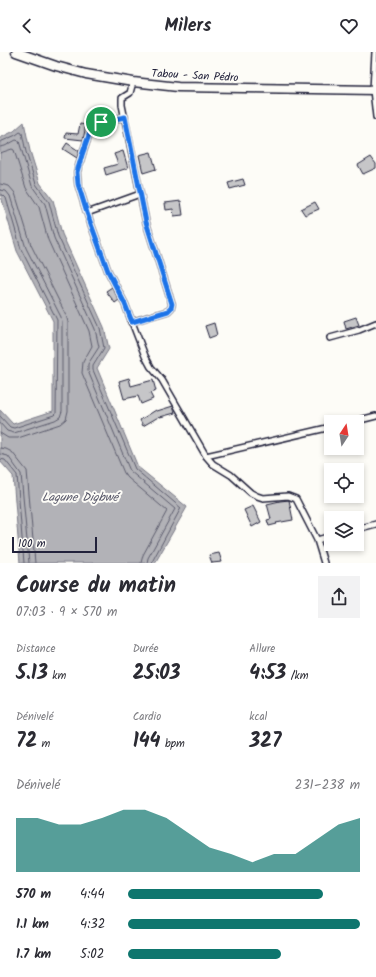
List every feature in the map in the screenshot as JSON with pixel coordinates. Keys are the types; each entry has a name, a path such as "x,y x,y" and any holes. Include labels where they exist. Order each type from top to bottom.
{"main road":[{"name":"Tabou - San Pédro","path":"16,52 56,66 86,74 133,82 178,87 375,90"}],"street":[{"path":"375,52 376,117"},
{"path":"132,322 168,311 172,304 146,222 125,117 122,98 130,93 133,82"},
{"path":"125,117 101,122 95,127 89,135 77,172 78,184 87,213 108,271 125,304 144,356 162,380 206,456 213,464 231,474 251,493 257,496 263,498 288,496 296,499 317,540 324,563"},
{"path":"87,213 140,194"},
{"path":"330,338 359,330 376,323"},
{"path":"364,419 376,416"},
{"path":"206,456 324,429"},
{"path":"364,527 376,524"},
{"path":"317,540 324,538"}],"water":[{"name":"Lagune Digbwé","path":"24,122 30,151 40,183 53,200 62,234 104,327 109,349 97,368 138,467 187,507 155,563 20,563 13,476 0,461 0,410 13,424 53,411 53,321 17,251 0,193 0,138 14,131"}],"building":[{"path":"80,124 86,125 83,140 65,138 66,133 78,134"},
{"path":"67,143 79,151 77,158 63,149"},
{"path":"123,151 128,168 106,175 104,168 118,164 114,154"},
{"path":"151,152 156,169 143,173 139,155"},
{"path":"371,157 376,164 376,168 363,174 358,165"},
{"path":"243,179 245,185 230,189 228,183"},
{"path":"181,201 183,215 174,216 173,209 166,210 165,203"},
{"path":"315,202 319,209 305,215 301,209"},
{"path":"112,287 119,300 115,303 106,291"},
{"path":"356,317 359,325 346,329 344,321"},
{"path":"214,323 217,335 209,338 205,326"},
{"path":"129,378 131,386 153,380 156,391 150,393 153,399 141,404 138,396 124,399 119,381"},
{"path":"173,406 175,413 160,416 143,426 140,420 156,410 157,411"},
{"path":"289,500 293,520 276,523 277,524 269,526 267,520 271,519 267,504"},
{"path":"253,506 261,522 252,527 244,510"},
{"path":"219,553 222,562 212,563 209,555"}],"route":[{"path":"125,117 146,222 172,304 168,311 132,322 125,304 108,271 78,184 77,172 89,135 101,122 125,117"}]}
